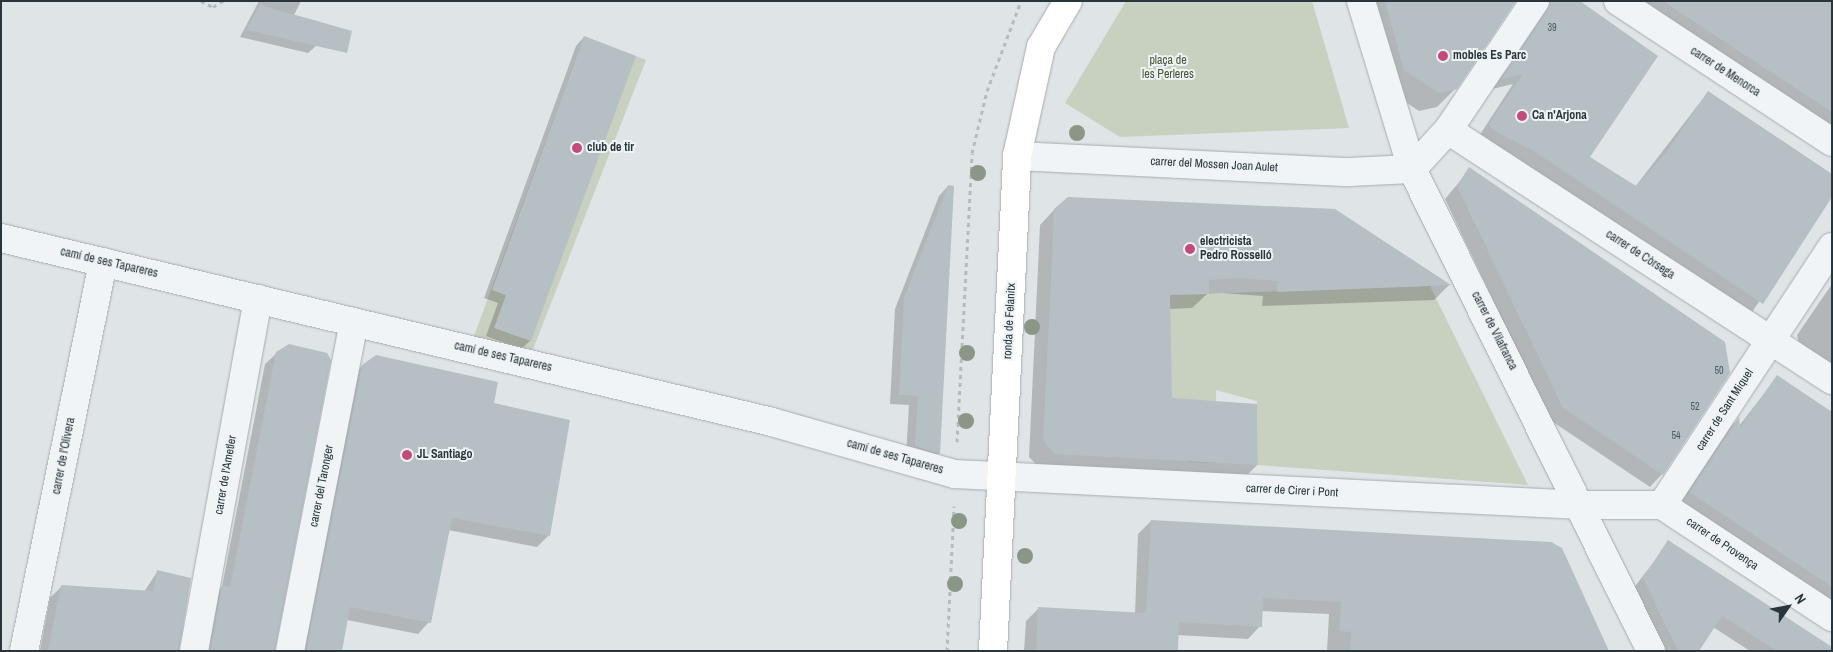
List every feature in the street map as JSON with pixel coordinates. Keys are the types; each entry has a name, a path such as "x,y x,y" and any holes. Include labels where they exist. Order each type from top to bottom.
{"main road":[{"name":"ronda de Felanitx","path":"993,651 1003,477 1017,156 1041,47 1068,1"}],"street":[{"name":"carrer de Vilafranca","path":"1362,1 1412,169 1581,505 1651,651"},
{"path":"1412,169 1448,130 1534,1"},
{"name":"carrer de Menorca","path":"1618,1 1832,142"},
{"name":"carrer de Còrsega","path":"1448,130 1832,380"},
{"name":"carrer del Mossen Joan Aulet","path":"1017,156 1349,172 1412,169"},
{"name":"camí de ses Tapareres","path":"1,238 772,422 955,474 1003,477"},
{"name":"carrer de Sant Miquel","path":"1662,505 1832,247"},
{"name":"carrer de l'Olivera","path":"24,651 103,262"},
{"name":"carrer de l'Ametler","path":"194,651 258,299"},
{"name":"carrer del Taronger","path":"290,651 354,322"},
{"name":"carrer de Cirer i Pont","path":"1003,477 1581,505"},
{"path":"1581,505 1662,505"},
{"name":"carrer de Provença","path":"1662,505 1832,617"}],"path":[{"path":"201,1 213,7 223,1"},
{"path":"947,651 972,153 986,91 1021,1"}],"green space":[{"name":"plaça de les Perleres","path":"1126,1 1312,1 1349,128 1120,137 1065,103"},
{"name":"club de tir","path":"584,36 646,60 532,352 473,339"},
{"path":"1430,286 1528,485 1258,465 1257,401 1216,390 1217,463 1188,462 1188,426 1170,426 1170,295"}],"building":[{"name":"mobles Es Parc","path":"1385,1 1516,1 1457,89 1438,93 1404,70"},
{"path":"1550,1 1580,1 1658,56 1590,157 1636,186 1666,153 1708,91 1832,174 1832,197 1763,304 1535,152 1493,130 1489,124 1523,74 1501,79"},
{"path":"1663,1 1832,1 1832,112 1763,67"},
{"path":"260,5 352,31 347,53 246,30"},
{"name":"club de tir","path":"584,36 636,56 531,341 494,328 506,295 492,290"},
{"path":"1469,167 1725,342 1730,373 1663,475 1563,408 1457,186"},
{"path":"948,185 954,186 940,454 915,446 918,396 899,395 904,298"},
{"path":"1068,197 1335,209 1451,285 1277,292 1278,281 1237,278 1209,280 1209,294 1170,295 1172,398 1257,404 1258,465 1055,454 1043,441 1054,209"},
{"path":"289,344 327,353 331,360 275,651 210,651 222,585 230,587 276,352"},
{"path":"376,355 498,382 494,403 570,420 550,536 452,518 431,623 350,607 342,651 306,651 362,365"},
{"path":"1777,375 1832,412 1832,587 1689,492 1739,417 1740,428"},
{"path":"1151,520 1551,542 1562,548 1609,651 1350,651 1351,632 1339,631 1341,602 1263,598 1262,627 1179,622 1178,651 1036,651 1038,607 1146,613"},
{"path":"1668,540 1832,647 1832,651 1777,651 1722,616 1699,651 1678,651 1643,578"},
{"path":"157,570 191,578 179,651 48,651 61,585 153,591"}],"place":[{"name":"mobles Es Parc","path":"1443,56"},
{"name":"Ca n'Arjona","path":"1522,116"},
{"name":"club de tir","path":"577,148"},
{"name":"electricista Pedro Rosselló","path":"1190,249"},
{"name":"JL Santiago","path":"407,455"}]}
